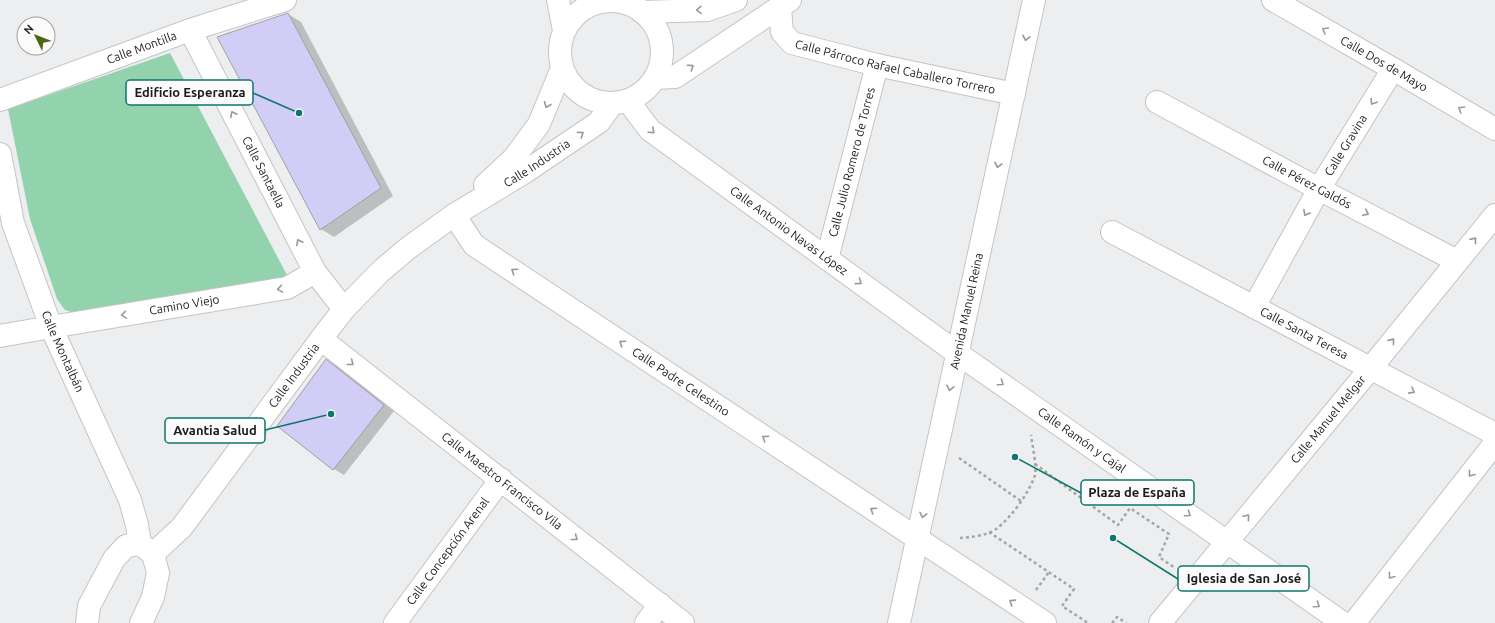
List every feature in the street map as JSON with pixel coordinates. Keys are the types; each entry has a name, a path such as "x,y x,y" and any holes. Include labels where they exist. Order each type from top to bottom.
{"street":[{"name":"Calle Montilla","path":"0,100 190,30 285,0"},
{"path":"558,0 564,30"},
{"path":"611,0 628,4 642,12 653,22 659,35 662,50 661,64 655,78 648,88 638,96 620,102 599,102 587,98 576,91 568,80 562,68 559,56 560,43 564,30 572,18 584,9 597,3 611,0"},
{"path":"642,12 707,10 736,0"},
{"name":"Avenida Manuel Reina","path":"899,623 1034,0"},
{"name":"Calle Dos de Mayo","path":"1276,1 1495,129"},
{"path":"655,78 676,77 785,4"},
{"name":"Calle Párroco Rafael Caballero Torrero","path":"785,4 782,32 792,43 876,66 1014,94"},
{"name":"Calle Santaella","path":"190,30 315,272 344,309"},
{"name":"Calle Julio Romero de Torres","path":"827,259 876,66"},
{"name":"Calle Industria","path":"454,215 514,158 539,124 562,68"},
{"name":"Calle Gravina","path":"1254,307 1319,189 1393,68"},
{"name":"Calle Industria","path":"147,549 182,527 344,309 381,271 407,249 454,215 525,172 598,122 620,102"},
{"name":"Calle Antonio Navas López","path":"620,102 650,130 958,353"},
{"name":"Calle Pérez Galdós","path":"1157,102 1457,261"},
{"name":"Calle Montalbán","path":"0,154 13,223 51,326 130,500 137,525 158,573 153,597 141,623"},
{"name":"Calle Padre Celestino","path":"454,215 474,245 1045,623"},
{"name":"Calle Manuel Melgar","path":"1160,623 1495,215"},
{"name":"Calle Santa Teresa","path":"1112,232 1495,434"},
{"name":"Camino Viejo","path":"0,336 51,326 287,288 315,272"},
{"name":"Calle Maestro Francisco Vila","path":"321,339 684,623"},
{"name":"Calle Ramón y Cajal","path":"958,353 1343,623"},
{"path":"1354,623 1495,443"},
{"name":"Calle Concepción Arenal","path":"395,623 501,480"},
{"path":"86,623 89,606 114,559 126,546 147,549"},
{"path":"646,623 660,604"}],"path":[{"path":"918,540 952,539 976,536 995,530 1011,514 1021,501 1036,473 1026,401"},
{"path":"938,444 984,474 1021,501"},
{"path":"1035,464 1118,525 1130,508 1168,534 1159,557 1195,582"},
{"path":"988,532 1074,589 1062,606 1088,623"},
{"path":"1112,623 1117,617 1126,623"}],"green space":[{"path":"170,53 288,277 77,314 65,310 57,299 30,219 8,109"}],"building":[{"path":"288,13 381,188 320,230 217,37"},
{"path":"326,359 384,405 333,470 277,426"}],"place":[{"name":"Edificio Esperanza","path":"299,113"},
{"name":"Avantia Salud","path":"331,414"},
{"name":"Plaza de España","path":"1015,457"},
{"name":"Iglesia de San José","path":"1113,538"}]}
